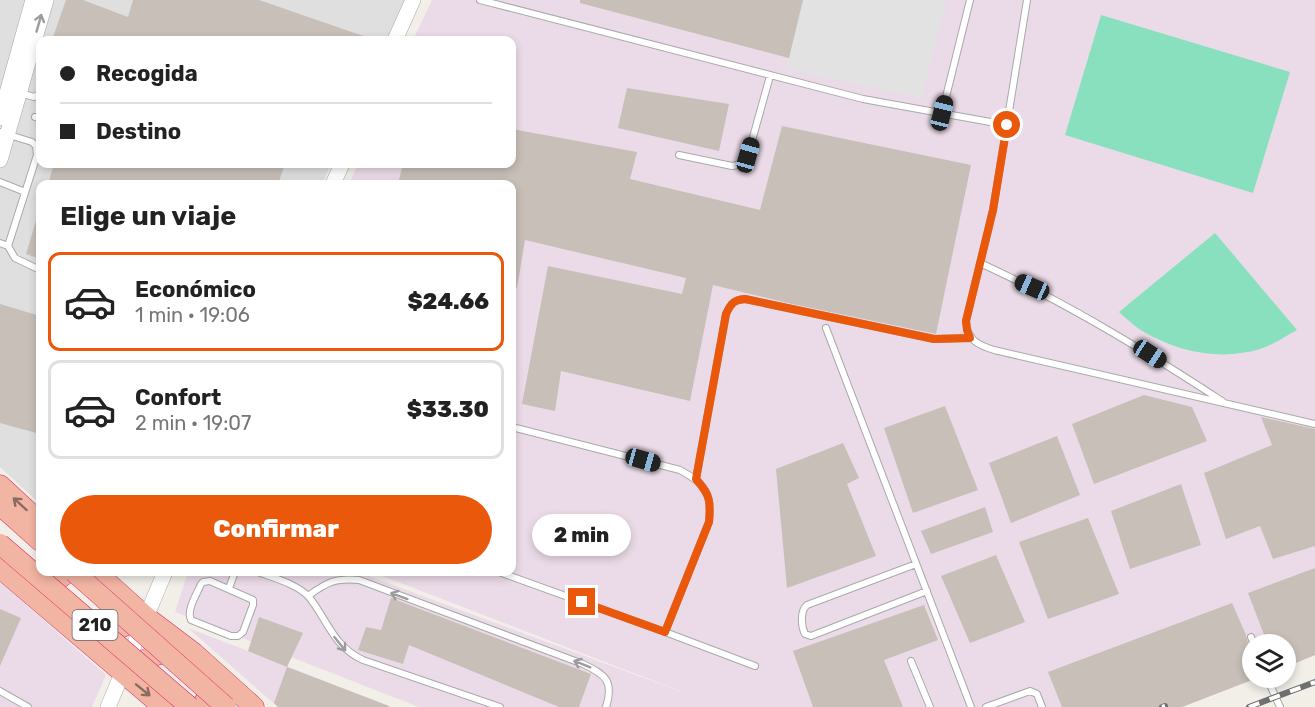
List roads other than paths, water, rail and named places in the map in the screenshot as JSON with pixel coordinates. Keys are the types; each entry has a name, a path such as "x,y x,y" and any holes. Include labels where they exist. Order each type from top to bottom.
{"highway":[{"path":"0,485 36,518"},
{"path":"0,505 36,537"},
{"name":"210","path":"0,544 36,575"},
{"path":"0,568 163,707"},
{"name":"210","path":"37,576 190,707"},
{"path":"22,588 50,586 63,576"},
{"name":"210","path":"79,576 240,703"},
{"path":"101,576 146,616 194,653 240,703"},
{"path":"70,628 96,632 114,631 146,616"},
{"path":"123,674 137,663 160,653 194,653"},
{"path":"199,707 212,695 240,703"}],"street":[{"path":"31,51 33,0"},
{"path":"0,117 31,51 46,0"},
{"path":"397,36 412,0"},
{"path":"0,160 14,91"},
{"path":"108,707 163,576"}],"lane":[{"path":"480,0 496,2 863,99 1007,125"},
{"path":"942,113 970,0"},
{"path":"1027,0 993,210 966,321 970,338 979,345 994,350 1315,424"},
{"path":"679,155 732,166 744,162 748,155 770,76"},
{"path":"14,91 36,96"},
{"path":"4,133 32,142 36,148"},
{"path":"8,246 36,158"},
{"path":"0,182 25,192"},
{"path":"0,243 8,246 15,258 36,268"},
{"path":"980,263 1081,313 1150,354 1226,404"},
{"path":"696,479 726,314 735,300 745,299 934,339 970,338"},
{"path":"826,328 971,707"},
{"path":"516,428 680,470 696,479 707,492 711,504 709,522 665,632"},
{"path":"916,564 807,605 803,612 803,630 805,634 811,636 927,591"},
{"path":"229,588 234,576"},
{"path":"268,576 308,596 348,654 500,707"},
{"path":"510,576 755,666"},
{"path":"308,596 332,580 359,580 583,664 604,676 609,687 606,707"},
{"path":"210,581 229,588 253,600 241,634 231,636 190,618 189,613 203,582 210,581"},
{"path":"911,661 930,707"},
{"path":"1271,688 1280,707"},
{"path":"0,691 28,707"},
{"path":"986,707 1005,704 1030,691 1036,694 1042,707"}],"railway":[{"path":"1249,707 1315,682"}]}
